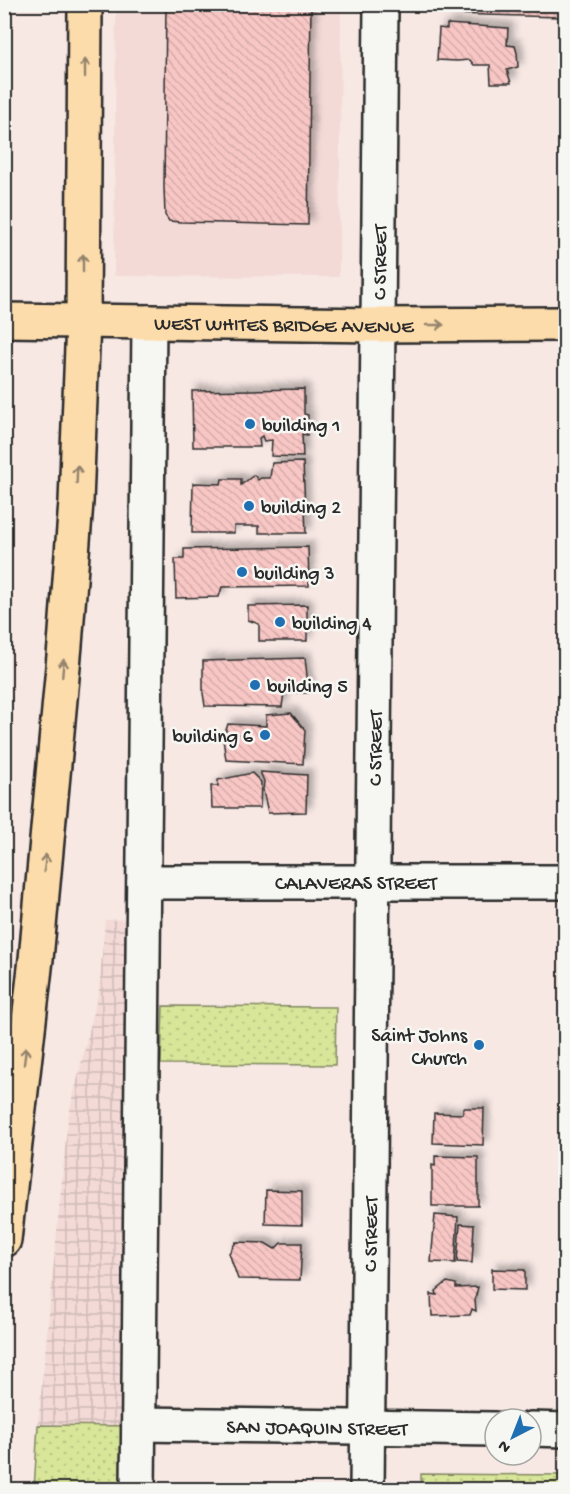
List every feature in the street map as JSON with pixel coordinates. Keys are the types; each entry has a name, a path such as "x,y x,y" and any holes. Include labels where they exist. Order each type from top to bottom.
{"main road":[{"path":"4,1240 36,959 76,502 70,321 85,4"},
{"name":"WEST WHITES BRIDGE AVENUE","path":"4,320 376,325 566,324"}],"street":[{"name":"C STREET","path":"367,1490 376,325 381,4"},
{"path":"138,1490 149,322"},
{"name":"CALAVERAS STREET","path":"144,882 566,882"},
{"name":"SAN JOAQUIN STREET","path":"139,1425 483,1429"},
{"path":"543,1430 566,1430"}],"shaded area":[{"path":"116,5 341,5 339,277 114,276"},
{"path":"140,919 135,1426 38,1425 68,1118 99,990 105,920"}],"green space":[{"path":"163,1006 336,1007 335,1065 161,1064"},
{"path":"38,1425 135,1426 136,1489 34,1490"},
{"path":"421,1474 565,1475 565,1489 421,1489"}],"building":[{"path":"166,4 311,4 308,225 181,222 169,221 165,215"},
{"path":"451,4 560,4 560,17 451,14"},
{"path":"447,24 508,28 507,45 515,46 518,67 507,70 511,83 491,83 490,65 474,65 470,60 437,60 439,28 447,29"},
{"name":"building 1","path":"304,389 304,414 308,415 307,435 302,434 303,457 271,456 272,440 264,441 262,436 259,438 260,447 193,447 192,391"},
{"name":"building 2","path":"303,462 306,533 259,533 259,526 234,526 234,533 192,533 193,483 221,484 222,479 241,479 241,485 254,475 258,480 270,478 272,463"},
{"name":"building 3","path":"308,547 309,586 222,587 219,597 176,598 175,559 184,559 184,549"},
{"name":"building 4","path":"307,605 307,641 259,641 259,624 248,620 248,606"},
{"name":"building 5","path":"305,658 309,693 284,692 282,707 205,706 203,661"},
{"name":"building 6","path":"291,713 305,730 303,764 226,760 223,739 228,724 266,726 266,715"},
{"path":"260,772 307,775 306,812 268,813 263,790 264,781"},
{"path":"252,773 261,782 260,808 212,808 211,786 218,786 218,780"},
{"path":"463,1108 484,1108 483,1145 433,1143 434,1113 463,1114"},
{"path":"435,1156 478,1157 478,1206 432,1206 432,1165 435,1166"},
{"path":"266,1190 302,1191 302,1225 265,1224"},
{"path":"435,1215 458,1217 455,1263 431,1262"},
{"path":"460,1224 474,1225 472,1263 457,1262"},
{"path":"236,1242 265,1243 275,1249 281,1243 302,1243 300,1280 238,1279 229,1253"},
{"path":"492,1269 525,1270 525,1290 492,1289"},
{"path":"447,1282 456,1284 456,1288 478,1287 475,1299 476,1311 472,1309 470,1315 432,1316 431,1294 437,1295 436,1291"}],"place":[{"name":"building 1","path":"250,424"},
{"name":"building 2","path":"249,506"},
{"name":"building 3","path":"242,572"},
{"name":"building 4","path":"280,622"},
{"name":"building 5","path":"255,685"},
{"name":"building 6","path":"265,735"},
{"name":"Saint Johns Church","path":"479,1045"}]}
